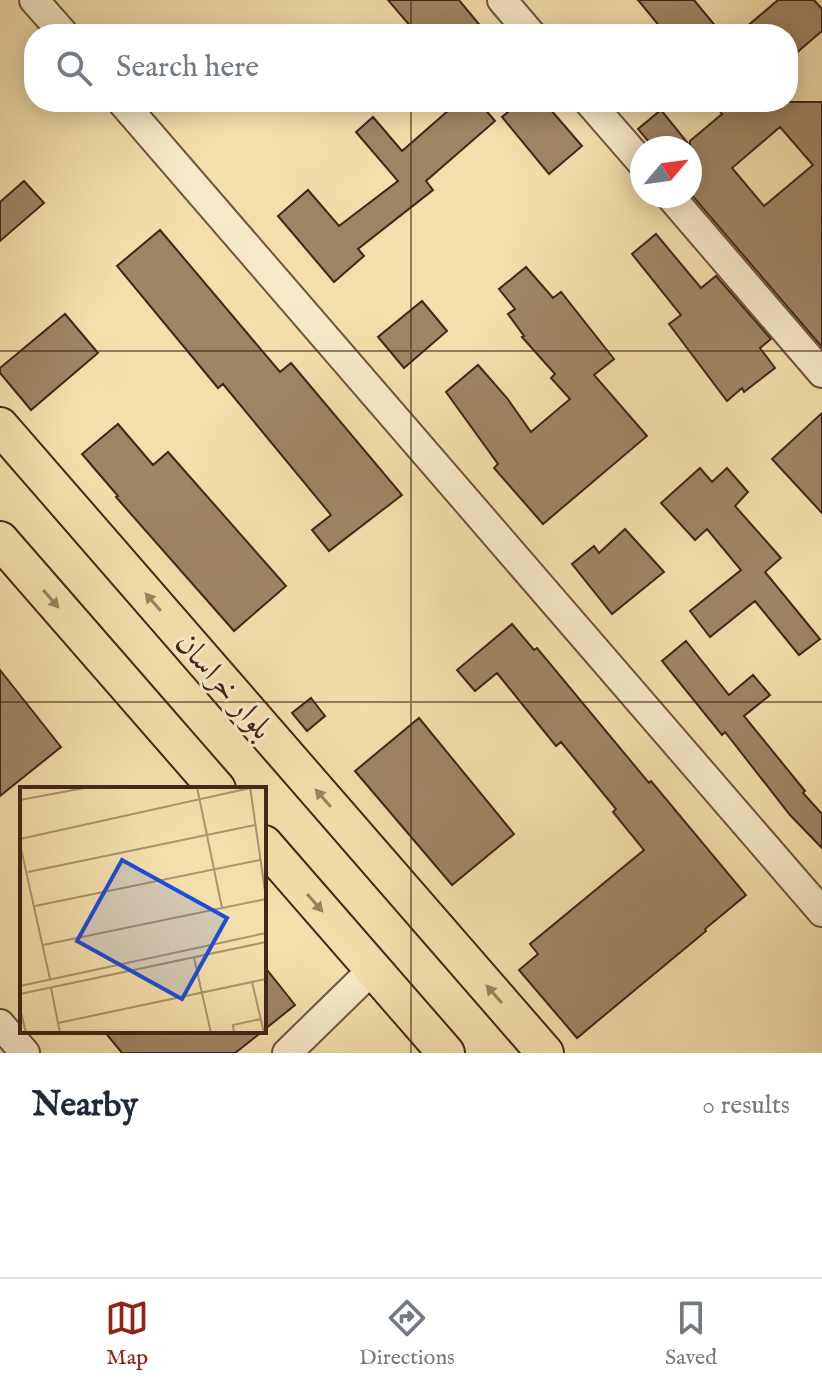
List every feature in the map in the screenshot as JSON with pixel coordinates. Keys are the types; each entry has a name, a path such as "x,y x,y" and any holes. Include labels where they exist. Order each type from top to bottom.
{"main road":[{"name":"بلوار خراسان","path":"0,426 545,1053"},
{"path":"0,540 215,787"},
{"path":"266,846 446,1053"}],"street":[{"path":"34,0 55,24"},
{"path":"502,0 522,24"},
{"path":"131,112 822,912"},
{"path":"598,112 630,149"},
{"path":"680,208 822,373"},
{"path":"287,1053 373,969"},
{"path":"0,1024 25,1053"}],"building":[{"path":"388,0 459,0 479,24 408,24"},
{"path":"638,0 694,0 714,24 658,24"},
{"path":"778,0 814,0 822,9 822,31 798,51 798,24 750,24"},
{"path":"798,102 822,102 822,347 702,207 702,136 696,136 722,114 720,112 798,112","holes":["780,127 813,165 764,206 732,168"]},
{"path":"447,112 487,112 495,121 426,181 433,190 358,249 364,256 334,282 278,216 308,190 339,226 398,181 356,132 373,117 402,151"},
{"path":"508,112 553,112 582,146 549,174 502,117"},
{"path":"663,112 682,136 644,136 638,129"},
{"path":"24,181 44,203 0,241 0,202"},
{"path":"160,230 280,372 291,363 402,495 329,551 312,530 331,515 223,384 218,388 117,266"},
{"path":"656,234 701,288 716,276 771,339 760,348 775,368 727,401 669,324 681,315 632,254"},
{"path":"526,267 553,298 561,292 614,359 594,375 647,436 543,524 494,468 498,464 446,392 478,365 531,432 570,399 551,378 555,374 522,337 508,314 515,309 499,289"},
{"path":"422,301 447,331 404,368 378,337"},
{"path":"65,314 98,353 31,410 0,373 0,368"},
{"path":"822,413 822,513 772,459"},
{"path":"118,424 153,465 168,452 286,586 234,631 82,454"},
{"path":"700,468 712,482 727,468 748,492 735,506 781,558 765,572 820,639 799,655 755,601 710,637 690,611 741,570 707,529 695,540 661,503"},
{"path":"625,529 664,572 612,614 572,564 594,546 599,553"},
{"path":"512,624 534,650 537,648 746,895 577,1038 519,970 538,954 530,944 644,850 613,812 616,809 561,742 556,746 497,673 475,691 457,670"},
{"path":"686,641 729,695 753,675 770,695 744,716 822,814 822,848 790,815 725,732 722,735 662,661"},
{"path":"0,670 61,747 0,796"},
{"path":"311,698 325,716 307,731 292,713"},
{"path":"419,718 514,834 452,885 355,771"},
{"path":"266,969 295,1005 266,1028"},
{"path":"106,1033 260,1033 235,1053 122,1053"}]}
